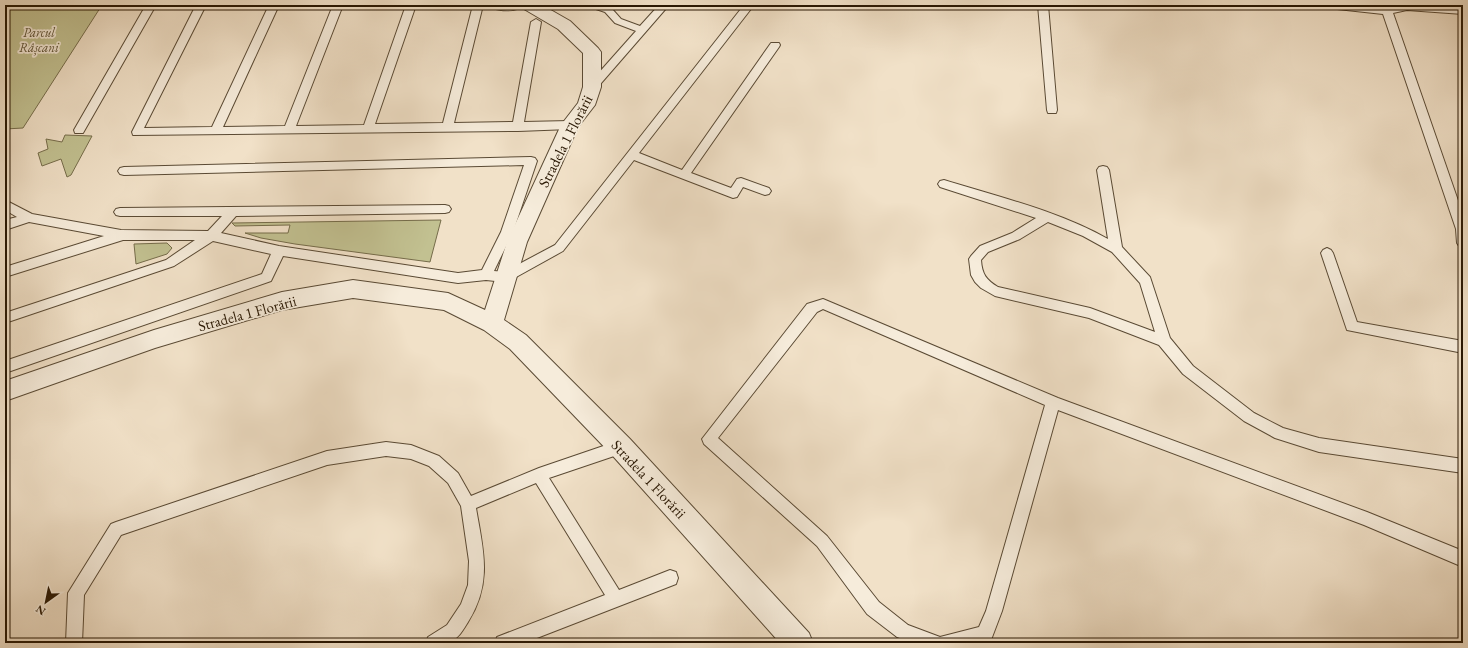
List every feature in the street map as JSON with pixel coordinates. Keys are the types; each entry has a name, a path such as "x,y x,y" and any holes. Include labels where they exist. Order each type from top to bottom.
{"street":[{"name":"Stradela 1 Florării","path":"492,324 496,276 517,242 570,125 586,105 592,87 592,52 564,24 530,5"},
{"name":"Stradela 1 Florării","path":"5,391 154,339 282,301 354,289 448,302 492,324 518,342 620,447 799,643"}],"lane":[{"path":"79,130 151,5"},
{"path":"201,5 137,132 570,125"},
{"path":"216,131 274,5"},
{"path":"289,130 338,5"},
{"path":"368,129 412,5"},
{"path":"447,128 478,5"},
{"path":"491,5 509,8 518,5"},
{"path":"593,5 610,7 618,21 642,30"},
{"path":"592,87 664,5"},
{"path":"5,204 29,218 121,235 211,236 279,251 458,278 496,276 559,248 749,5"},
{"path":"1043,5 1052,110"},
{"path":"1328,5 1386,8 1407,7 1463,11"},
{"path":"1386,8 1462,229 1463,243"},
{"path":"518,127 536,22"},
{"path":"684,175 775,45"},
{"path":"632,155 733,194 741,182 765,191"},
{"path":"124,171 531,161 507,232 496,276"},
{"path":"1103,170 1116,249"},
{"path":"944,184 1047,217 1088,232 1116,249 1146,281 1164,341 1188,370 1249,417 1280,433 1319,445 1463,466"},
{"path":"120,212 445,209"},
{"path":"5,318 170,263 211,236 233,212"},
{"path":"1047,217 1016,236 984,249 975,259 976,272 982,284 995,291 1090,313 1164,341"},
{"path":"5,226 29,218"},
{"path":"5,272 121,235"},
{"path":"5,368 267,277 279,251"},
{"path":"1327,253 1352,326 1463,346"},
{"path":"935,643 903,631 874,608 822,541 709,439 812,308 823,304 1053,402 1367,520 1463,559"},
{"path":"945,643 964,640 985,634 994,611 1053,402"},
{"path":"468,504 539,475 620,447"},
{"path":"74,643 76,593 116,529 327,458 386,449 411,452 434,461 453,478 468,504 477,561 476,585 467,609 453,631 434,643"},
{"path":"539,475 616,599"},
{"path":"502,643 670,578"}],"green space":[{"name":"Parcul Râșcani","path":"5,5 102,5 23,128 5,129"},
{"path":"65,135 92,136 71,175 67,177 61,159 42,166 38,153 48,149 46,139 62,142"},
{"path":"441,220 430,262 295,244 261,238 245,233 288,233 290,225 235,226 232,223"},
{"path":"167,243 172,248 167,254 136,264 134,244"}]}
